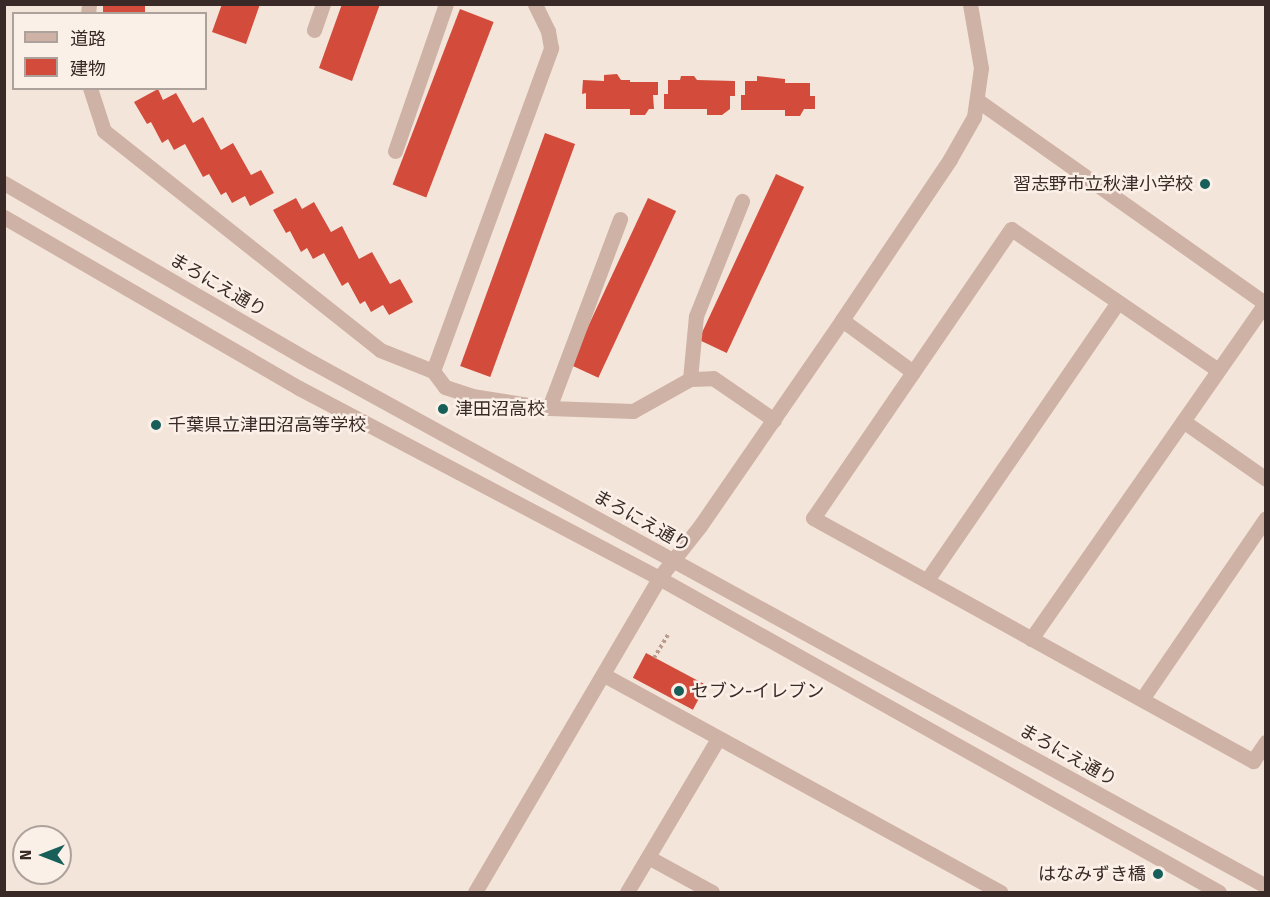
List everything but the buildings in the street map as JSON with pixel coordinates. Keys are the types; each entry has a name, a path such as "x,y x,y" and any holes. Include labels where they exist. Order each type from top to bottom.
{"street":[{"path":"314,30 323,4"},
{"path":"395,151 446,4"},
{"path":"433,371 551,48 548,31 535,4"},
{"path":"475,892 659,578 674,561 774,420 950,159 974,117 981,68 970,4"},
{"path":"91,90 104,131 380,350 433,371 445,387 472,396 549,408 633,411 690,379 713,378 774,420"},
{"path":"977,100 1265,304 1031,639"},
{"name":"まろにえ通り","path":"4,183 312,362 1266,886"},
{"path":"690,379 696,316 742,201"},
{"path":"4,217 299,388 659,578 1220,892"},
{"path":"549,408 620,219"},
{"path":"1218,370 1011,229 813,518 1253,760 1266,742"},
{"path":"927,580 1118,302"},
{"path":"842,320 913,372"},
{"path":"1183,421 1266,479"},
{"path":"1142,699 1266,518"},
{"path":"604,675 1000,892"},
{"path":"627,892 718,739"},
{"path":"648,857 712,892"}],"path":[{"path":"654,658 668,635"}],"place":[{"name":"習志野市立秋津小学校","path":"1205,184"},
{"name":"津田沼高校","path":"443,409"},
{"name":"千葉県立津田沼高等学校","path":"156,425"},
{"name":"セブン-イレブン","path":"679,691"},
{"name":"はなみずき橋","path":"1158,874"}]}
